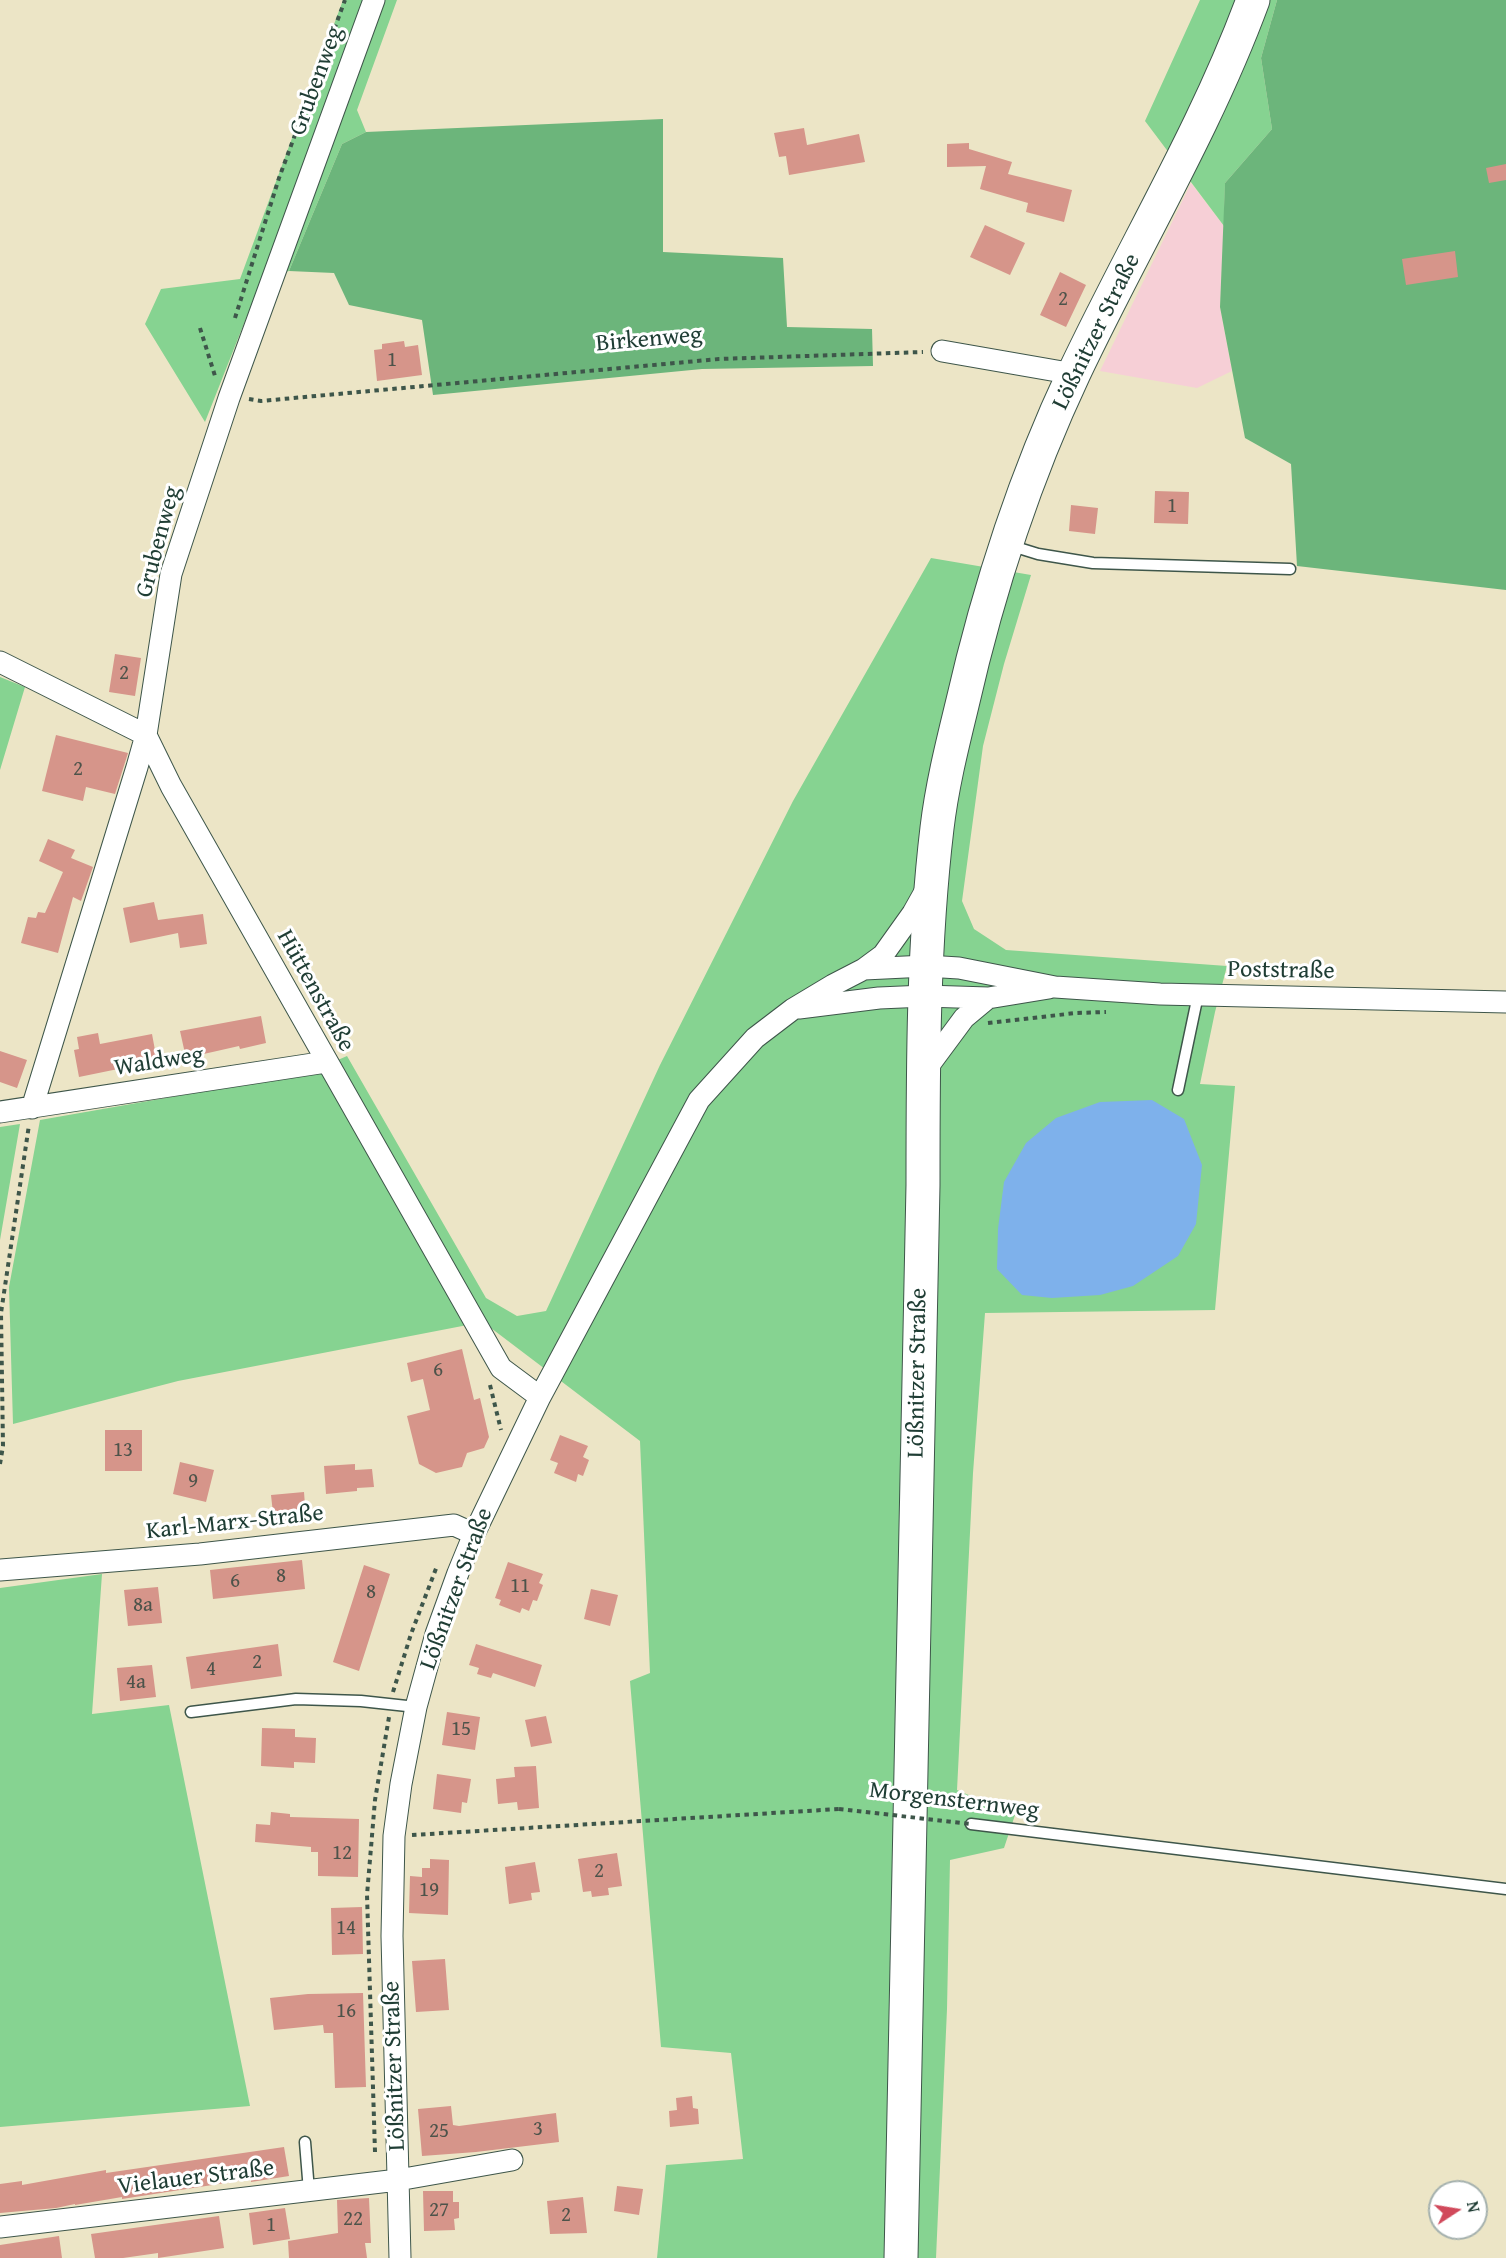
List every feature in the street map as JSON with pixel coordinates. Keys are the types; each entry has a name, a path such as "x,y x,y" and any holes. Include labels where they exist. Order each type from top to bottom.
{"main road":[{"name":"Lößnitzer Straße","path":"901,2258 923,1073 932,878 945,778 974,654 1006,544 1039,456 1074,374 1200,126 1253,0"}],"street":[{"name":"Grubenweg","path":"32,1108 146,735 171,574 229,398 374,0"},
{"path":"942,351 1074,374"},
{"path":"0,662 146,735"},
{"name":"Hüttenstraße","path":"146,735 171,786 501,1368 540,1397"},
{"name":"Lößnitzer Straße","path":"400,2258 392,1936 394,1836 401,1784 416,1707 436,1634 474,1534 540,1397 699,1100 755,1038 793,1009 832,984 864,969 883,955 932,878"},
{"name":"Lößnitzer Straße","path":"864,969 926,981"},
{"name":"Poststraße","path":"926,981 989,973 1055,987 1198,995 1506,1002"},
{"path":"793,1009 879,998 926,981"},
{"name":"Poststraße","path":"926,981 988,998 1055,987"},
{"path":"923,1073 964,1018 988,998"},
{"name":"Waldweg","path":"0,1112 326,1062"},
{"name":"Karl-Marx-Straße","path":"0,1570 201,1554 454,1525 474,1534"},
{"name":"Vielauer Straße","path":"0,2226 398,2181 512,2160"}],"lane":[{"path":"1006,544 1038,554 1093,563 1290,569"},
{"path":"1178,1090 1198,995"},
{"path":"191,1712 296,1699 361,1701 416,1707"},
{"name":"Morgensternweg","path":"971,1824 1506,1889"},
{"path":"304,2142 309,2191"}],"path":[{"path":"233,323 279,178 345,0"},
{"path":"200,328 216,378 219,367"},
{"name":"Birkenweg","path":"229,398 261,400 719,359 942,351"},
{"path":"964,1018 995,1024 1065,1014 1117,1012"},
{"path":"0,1464 3,1446 1,1313 32,1108"},
{"name":"Morgensternweg","path":"394,1836 839,1809 971,1824"}],"shaded area":[{"path":"1191,183 1224,226 1220,307 1232,371 1197,388 1100,371"}],"green space":[{"path":"343,0 397,0 357,110 366,132 342,144 289,271 262,278 205,422 145,324 161,289 240,279"},
{"path":"1200,0 1277,0 1261,58 1272,129 1225,183 1224,226 1145,121"},
{"path":"1277,0 1506,0 1506,590 1297,566 1291,464 1245,438 1220,307 1225,183 1272,129 1261,58"},
{"path":"663,119 663,252 783,258 787,327 872,329 873,366 702,369 433,395 422,320 349,305 334,273 289,271 342,144 366,132"},
{"path":"931,558 1031,575 1004,664 983,746 962,901 974,929 1006,950 1227,966 1200,1084 1235,1086 1215,1310 985,1313 973,1473 957,1790 1015,1815 1004,1848 950,1860 947,2009 936,2258 657,2258 666,2165 743,2159 731,2053 661,2047 630,1681 650,1673 640,1441 483,1322 178,1381 13,1424 9,1287 40,1120 308,1073 347,1056 486,1298 517,1316 546,1311 660,1065 793,801"},
{"path":"0,677 25,687 0,770"},
{"path":"20,1124 0,1240 0,1127"},
{"path":"102,1574 92,1714 169,1705 250,2106 0,2127 0,1588"}],"water":[{"path":"1152,1100 1184,1119 1202,1165 1196,1224 1178,1256 1133,1286 1100,1295 1052,1298 1022,1295 997,1269 998,1229 1004,1182 1026,1143 1056,1118 1100,1102"}],"building":[{"path":"804,128 807,145 859,134 865,162 789,175 786,156 779,157 774,133"},
{"path":"969,143 969,149 1012,162 1008,174 1072,190 1064,222 1026,212 1028,203 980,189 986,166 947,167 947,144"},
{"path":"1506,164 1506,180 1489,183 1486,168"},
{"path":"985,225 1025,243 1010,275 970,257"},
{"path":"1455,251 1458,277 1406,285 1402,259"},
{"path":"1060,272 1086,285 1066,327 1040,315"},
{"path":"404,341 405,347 418,345 422,375 377,381 374,350 382,349 382,344"},
{"path":"1155,491 1189,492 1188,524 1154,523"},
{"path":"1071,505 1098,508 1095,534 1069,531"},
{"path":"115,654 141,658 135,696 109,692"},
{"path":"56,735 128,753 115,794 86,787 83,801 42,791"},
{"path":"48,839 75,850 71,858 93,867 81,901 73,897 58,953 21,943 28,917 36,918 38,912 45,913 63,872 39,861"},
{"path":"154,902 158,920 203,914 207,944 180,948 178,933 130,943 123,908"},
{"path":"261,1016 266,1043 240,1049 239,1046 186,1058 180,1031"},
{"path":"98,1033 100,1044 152,1034 157,1061 79,1077 74,1050 79,1049 77,1037"},
{"path":"0,1051 27,1060 17,1088 0,1082"},
{"path":"462,1349 474,1400 480,1398 489,1437 484,1448 467,1453 462,1467 436,1473 419,1464 407,1416 430,1410 423,1379 411,1382 407,1363"},
{"path":"105,1430 142,1430 142,1471 105,1471"},
{"path":"560,1435 588,1446 583,1457 589,1460 583,1476 578,1474 576,1482 554,1473 558,1463 550,1460"},
{"path":"180,1462 214,1470 206,1502 173,1494"},
{"path":"355,1464 355,1470 372,1469 374,1487 326,1494 324,1466"},
{"path":"304,1492 306,1519 274,1522 271,1495"},
{"path":"302,1560 305,1589 213,1599 210,1570"},
{"path":"508,1562 543,1574 539,1583 543,1585 537,1601 533,1600 529,1611 522,1608 520,1613 499,1605 501,1600 495,1598"},
{"path":"364,1565 390,1574 359,1671 333,1662"},
{"path":"158,1587 162,1623 128,1626 124,1590"},
{"path":"591,1589 618,1595 610,1626 584,1619"},
{"path":"278,1644 282,1676 191,1689 186,1657"},
{"path":"476,1644 542,1665 535,1687 493,1673 491,1678 477,1674 479,1668 469,1665"},
{"path":"152,1665 156,1697 120,1701 117,1668"},
{"path":"447,1712 480,1717 475,1750 442,1745"},
{"path":"546,1716 552,1743 531,1747 525,1720"},
{"path":"262,1728 295,1729 295,1737 316,1738 315,1763 294,1762 294,1768 261,1766"},
{"path":"536,1766 539,1808 518,1810 517,1802 498,1804 496,1779 515,1777 514,1767"},
{"path":"437,1774 471,1779 467,1803 462,1802 461,1813 433,1809"},
{"path":"271,1812 290,1814 290,1817 359,1819 358,1877 318,1876 318,1852 311,1852 311,1847 255,1842 256,1824 270,1825"},
{"path":"617,1853 622,1886 608,1888 609,1895 592,1897 591,1891 583,1892 578,1859"},
{"path":"430,1859 449,1860 448,1915 409,1913 410,1876 422,1877 422,1868 430,1868"},
{"path":"535,1862 540,1892 531,1893 532,1900 509,1904 505,1867"},
{"path":"362,1907 363,1954 332,1955 331,1908"},
{"path":"445,1959 449,2010 416,2012 412,1961"},
{"path":"363,1993 366,2087 335,2088 333,2033 324,2033 323,2025 274,2030 270,1998 308,1994"},
{"path":"692,2096 693,2108 698,2109 699,2124 670,2127 669,2111 677,2110 676,2098"},
{"path":"451,2106 453,2125 459,2126 556,2113 559,2142 422,2156 418,2109"},
{"path":"284,2147 289,2176 251,2182 251,2179 56,2208 0,2213 0,2184 22,2181 22,2185 106,2170 106,2173"},
{"path":"617,2186 643,2189 639,2215 614,2211"},
{"path":"423,2191 453,2191 453,2202 459,2202 459,2218 454,2219 455,2230 424,2231"},
{"path":"583,2197 587,2233 550,2234 547,2201"},
{"path":"369,2198 371,2243 365,2243 367,2258 289,2258 288,2241 338,2233 337,2200"},
{"path":"285,2208 290,2239 253,2245 249,2213"},
{"path":"219,2216 224,2248 158,2258 158,2253 123,2258 95,2258 91,2234"},
{"path":"59,2236 62,2258 0,2258 0,2245"}]}
